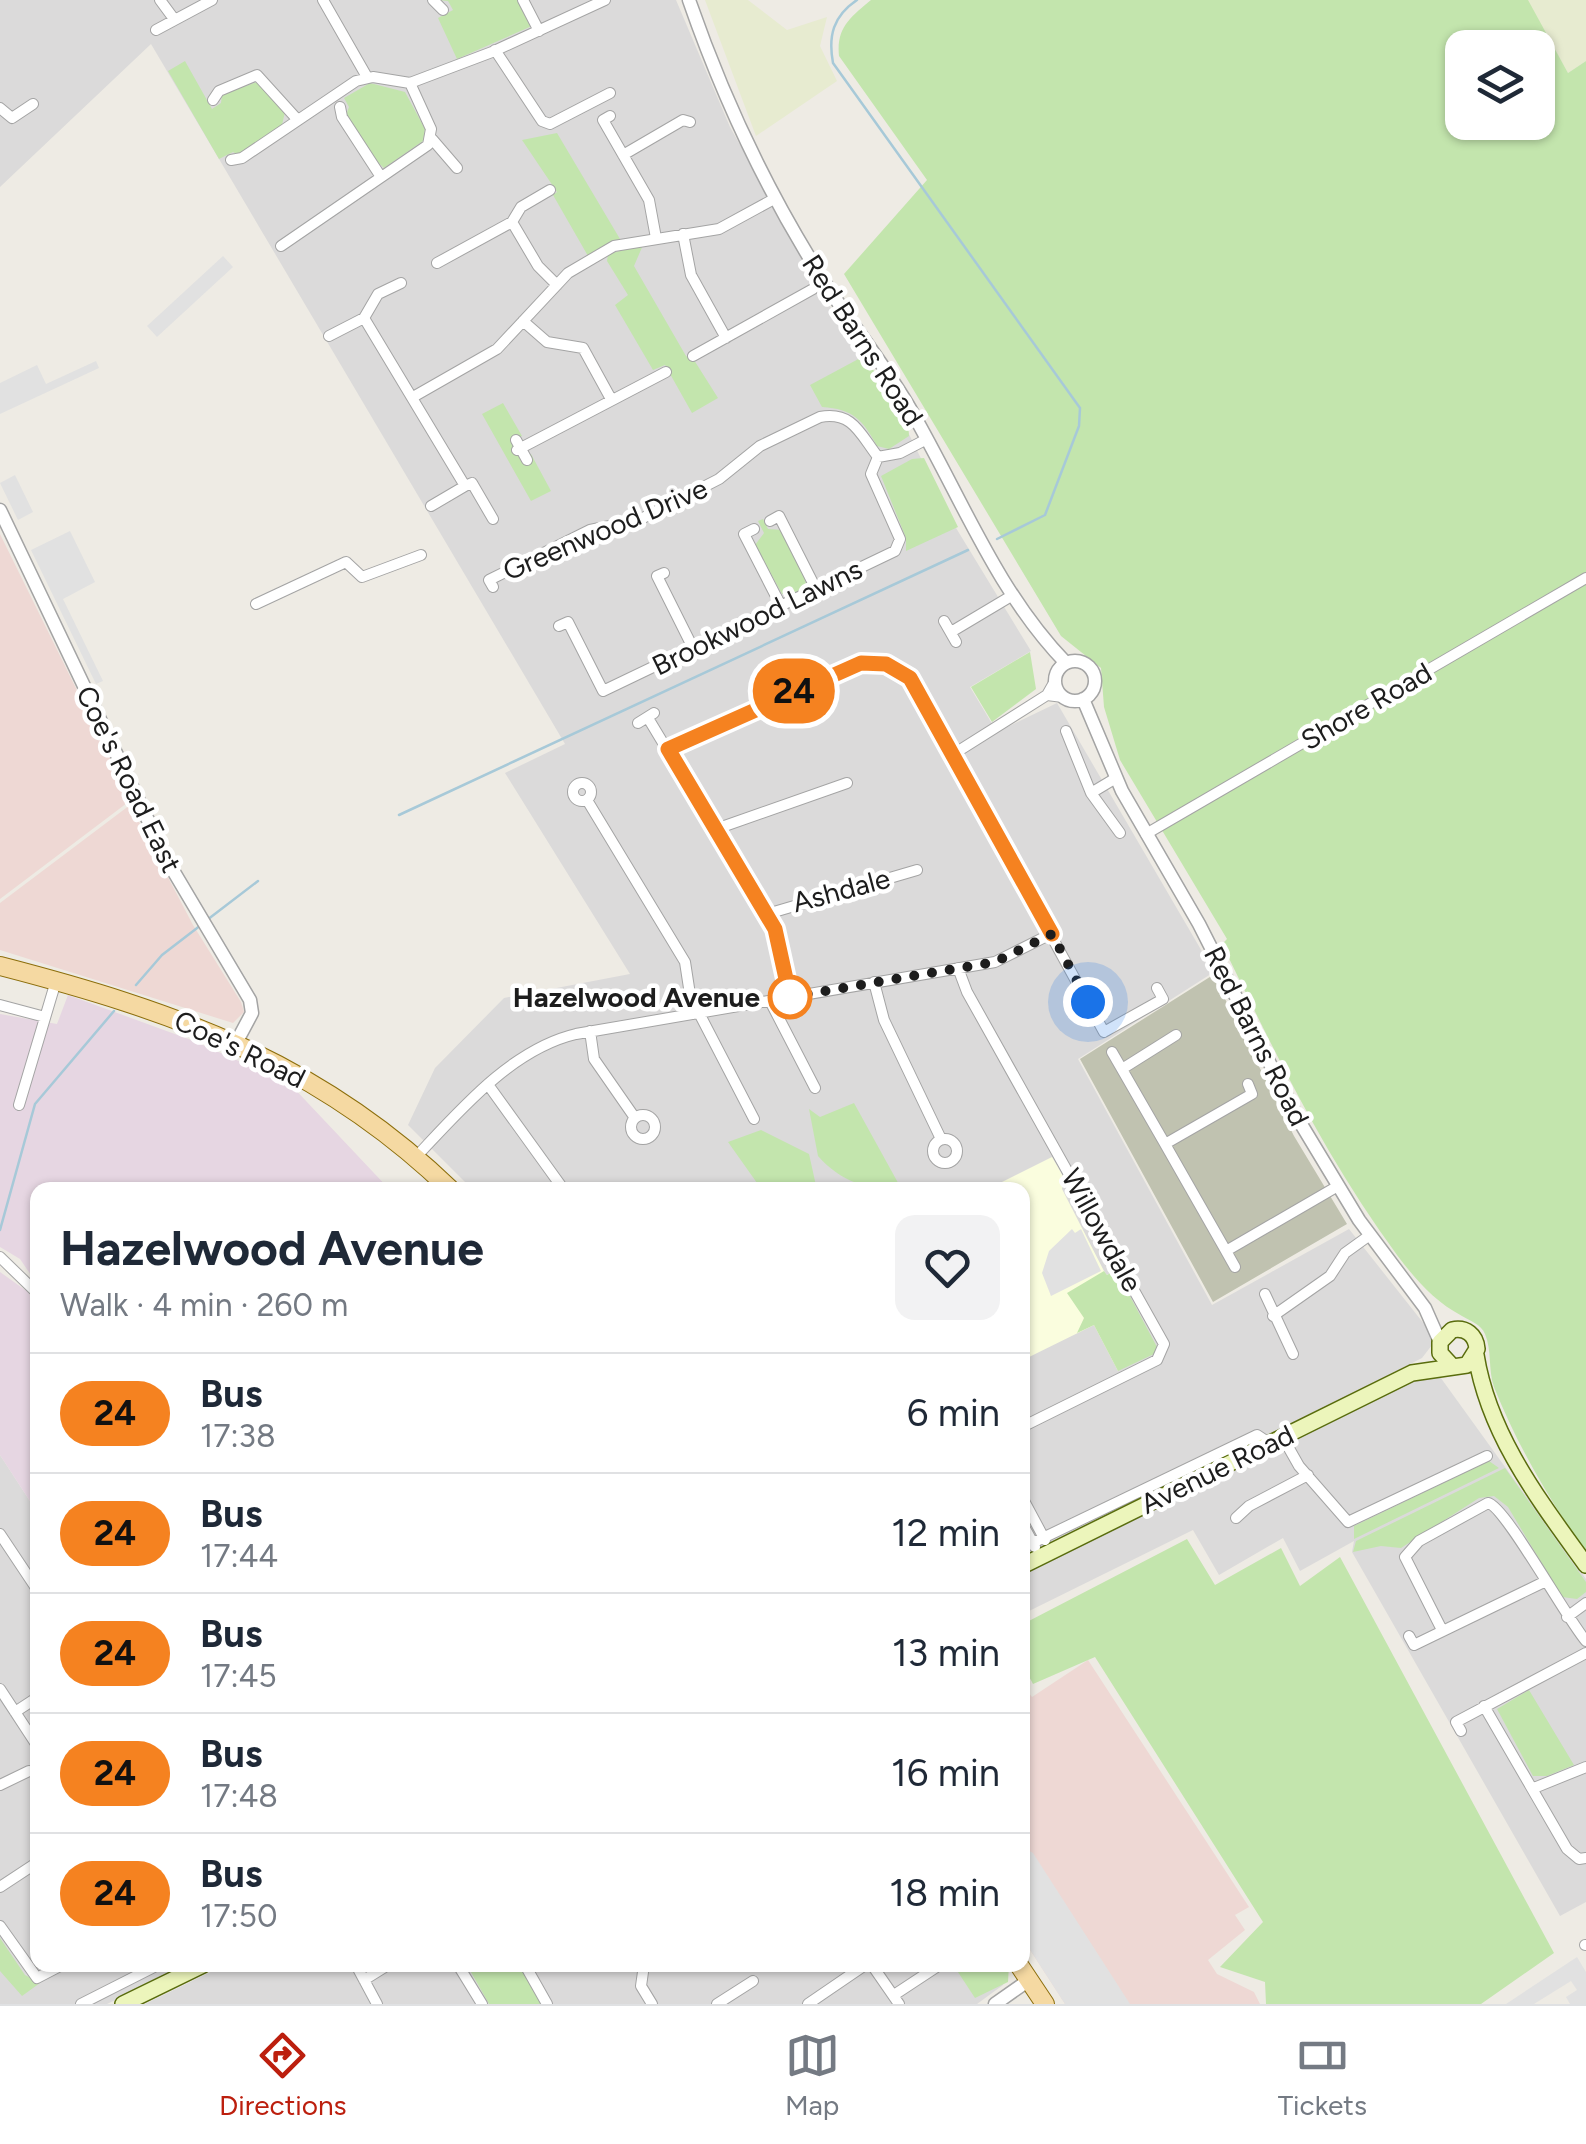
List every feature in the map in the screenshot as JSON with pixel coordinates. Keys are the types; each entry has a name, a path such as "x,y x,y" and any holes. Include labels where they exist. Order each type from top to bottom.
{"main road":[{"name":"Coe's Road","path":"0,966 144,1004 236,1042 315,1085 416,1157 443,1182"},
{"path":"1483,1395 1440,1346 1446,1333 1458,1329 1474,1337 1483,1395 1531,1489 1586,1566"},
{"name":"Avenue Road","path":"1412,1373 1440,1346"},
{"path":"1455,1366 1476,1356"},
{"name":"Avenue Road","path":"1038,1548 1276,1440 1412,1373 1455,1366"},
{"path":"128,2003 176,1972"},
{"path":"1024,1972 1044,2004"}],"street":[{"path":"160,0 174,19"},
{"path":"156,30 212,0"},
{"path":"323,0 367,77"},
{"path":"432,0 443,10"},
{"path":"524,0 539,31"},
{"path":"231,160 242,158 296,118 367,77 410,83 496,50 605,0"},
{"name":"Red Barns Road","path":"689,0 728,105 774,199 927,439 1013,595 1066,663"},
{"path":"496,50 542,122 559,122 610,92"},
{"path":"213,100 219,91 257,75 296,118"},
{"path":"410,83 432,139 457,168"},
{"path":"0,108 12,118 33,104"},
{"path":"340,107 342,117 381,177"},
{"path":"610,116 603,120 649,200 656,238"},
{"path":"623,155 683,120 690,122"},
{"path":"281,246 432,139"},
{"path":"437,263 512,222 522,207 550,190"},
{"path":"413,396 497,349 556,285 614,246 719,229 774,199"},
{"path":"512,222 538,266 556,285"},
{"path":"684,234 690,276 726,338"},
{"path":"329,336 364,318 378,294 401,283"},
{"path":"693,356 813,289"},
{"path":"364,318 465,486"},
{"path":"523,321 547,342 583,348 611,399"},
{"path":"520,450 666,372"},
{"name":"Greenwood Drive","path":"492,587 488,580 590,530 627,525 698,491 719,479 744,454 820,418 832,415 852,420 878,457"},
{"path":"878,457 900,453 927,439"},
{"name":"Brookwood Lawns","path":"559,626 568,622 603,691 900,546 871,474 878,457"},
{"path":"432,506 472,482 493,519"},
{"name":"Coe's Road East","path":"0,510 202,925 250,1000 252,1013 236,1042"},
{"path":"770,521 780,516 816,589"},
{"path":"754,528 744,534 781,606"},
{"path":"256,604 346,562 362,577 421,555"},
{"path":"664,573 657,576 693,648"},
{"name":"Shore Road","path":"1146,834 1586,578"},
{"path":"950,632 1013,595"},
{"path":"668,749 846,668 875,662 910,678 1104,1032 1155,1005 1162,998 1157,988"},
{"path":"952,755 1047,695 1066,663 1084,663 1093,672 1092,691 1082,699 1047,695"},
{"path":"1056,681 1064,697"},
{"name":"Red Barns Road","path":"1082,699 1116,778 1199,924 1272,1072 1370,1236 1425,1308 1440,1346"},
{"path":"647,718 767,914 782,953 790,997"},
{"path":"1063,733 1091,793 1120,833"},
{"path":"1091,793 1116,778"},
{"path":"716,829 846,782"},
{"path":"587,800 684,962 696,1014 753,1119"},
{"name":"Ashdale","path":"767,914 916,869"},
{"path":"416,1157 526,1051 557,1038 995,962 1052,934"},
{"name":"Willowdale","path":"958,968 967,992 1164,1344 1157,1360 1030,1424"},
{"path":"19,1105 56,981"},
{"path":"874,982 884,1020 941,1139"},
{"path":"770,1001 778,1026 815,1088"},
{"path":"0,1005 45,1017"},
{"path":"590,1031 594,1058 635,1118"},
{"path":"1122,1068 1176,1035"},
{"path":"1112,1052 1235,1267"},
{"path":"490,1086 558,1182"},
{"path":"1165,1144 1253,1094"},
{"path":"1226,1251 1338,1186"},
{"path":"1273,1316 1330,1276 1345,1253 1370,1236"},
{"path":"0,1258 30,1286"},
{"path":"1265,1294 1273,1316 1289,1336 1293,1354"},
{"name":"Red Barns Road","path":"1425,1308 1458,1329"},
{"path":"1276,1440 1341,1518 1356,1521 1487,1456"},
{"path":"1236,1518 1240,1511 1308,1475"},
{"path":"1442,1630 1404,1557 1419,1541 1482,1505 1495,1504 1502,1509 1544,1582 1586,1640"},
{"path":"1030,1522 1038,1548"},
{"path":"0,1534 30,1579"},
{"path":"1410,1636 1414,1645 1544,1582"},
{"path":"1567,1617 1586,1604"},
{"path":"1461,1730 1456,1722 1586,1652"},
{"path":"0,1689 30,1735"},
{"path":"15,1712 30,1702"},
{"path":"1484,1706 1567,1849 1574,1857 1586,1858"},
{"path":"1534,1788 1586,1767"},
{"path":"0,1785 29,1772"},
{"path":"0,1887 30,1867"},
{"path":"0,1926 30,1967"},
{"path":"81,2004 146,1972"},
{"path":"360,1972 378,2004"},
{"path":"364,1980 377,1972"},
{"path":"462,1972 482,2004"},
{"path":"529,1972 547,2004"},
{"path":"643,1972 641,1986 652,2004"},
{"path":"808,2004 858,1972"},
{"path":"875,1972 896,1999 930,1972"},
{"path":"995,2004 1024,1972"},
{"path":"717,2004 753,1981"}],"shaded area":[{"path":"0,0 676,0 730,127 837,319 892,400 953,523 1031,651 970,687 997,732 1057,703 1214,972 1078,1059 1212,1305 1349,1229 1432,1334 1432,1345 1422,1358 1030,1554 1030,1182 465,1182 408,1125 435,1068 504,998 630,974 505,773 565,744 151,44 0,187"},
{"path":"705,0 748,0 787,30 827,17 820,46 837,81 756,136"},
{"path":"1527,0 1586,0 1586,61 1568,73 1555,50 1555,30 1544,30"},
{"path":"223,256 233,267 157,337 147,326"},
{"path":"96,361 99,368 0,414 0,383 37,365 46,384"},
{"path":"15,475 33,512 18,520 0,483"},
{"path":"70,531 95,582 63,599 103,681 96,684 31,550"},
{"path":"0,534 131,800 0,899"},
{"path":"130,805 193,925 241,1002 244,1012 233,1023 0,950 0,903"},
{"path":"1213,975 1294,1136 1347,1224 1213,1302 1080,1059"},
{"path":"68,995 194,1041 290,1084 382,1182 30,1182 30,1274 20,1259 0,1247 0,1014 57,1024"},
{"path":"1052,1157 1064,1178 1062,1189 1104,1271 1107,1275 1116,1270 1118,1371 1094,1325 1030,1357 1030,1182 1002,1182"},
{"path":"1072,1229 1075,1233 1081,1229 1101,1271 1051,1296 1042,1273 1049,1251"},
{"path":"0,1272 30,1295 30,1501 0,1455"},
{"path":"1438,1374 1586,1579 1586,1902 1560,1916 1352,1552 1354,1541 1300,1571 1283,1538 1219,1575 1193,1530 1030,1611 1030,1568 1406,1380"},
{"path":"0,1455 30,1501 30,1972 173,1972 107,2004 0,2004"},
{"path":"1088,1660 1249,1907 1235,1915 1245,1930 1208,1960 1217,1974 1254,1992 1260,2004 1065,2004 1030,1950 1030,1694 1032,1697"},
{"path":"1030,1851 1130,2004 1065,2004 1030,1950"},
{"path":"1577,1957 1586,1972 1586,2004 1570,2004 1566,1997 1577,1990 1571,1981 1534,2004 1506,2004"},
{"path":"211,1972 1005,1972 1003,1985 977,2004 145,2004"}],"green space":[{"path":"438,0 519,0 532,26 457,59 438,18 453,10 448,1"},
{"path":"871,0 1528,0 1544,30 1445,30 1445,140 1555,140 1555,49 1568,73 1586,61 1586,1552 1547,1493 1513,1430 1494,1387 1483,1331 1434,1297 1404,1264 1347,1181 1302,1104 1222,944 1227,939 1120,760 1104,707 1101,668 1061,636 844,274 927,180 839,56 840,37 851,18"},
{"path":"185,61 212,109 221,103 222,95 259,81 285,112 282,125 239,155 233,152 219,159 168,71"},
{"path":"370,83 405,92 425,129 423,141 384,168 373,158 346,115 349,107 344,98"},
{"path":"557,133 620,239 588,256 553,195 557,192 522,140"},
{"path":"643,245 634,266 686,356 694,360 718,398 692,413 665,365 653,370 615,305 628,295 607,261 608,254"},
{"path":"864,356 908,422 909,436 889,449 877,446 862,423 849,413 822,407 810,385"},
{"path":"503,403 522,436 512,441 521,458 531,454 551,491 531,501 482,414"},
{"path":"924,458 958,527 906,551 906,538 881,476 912,459"},
{"path":"763,519 768,529 783,530 806,583 799,592 782,594 755,545 764,533 758,521"},
{"path":"1030,652 1036,689 992,722 971,687"},
{"path":"854,1103 898,1182 854,1182 836,1172 818,1156 809,1109 820,1117"},
{"path":"761,1130 809,1154 815,1182 756,1182 728,1142"},
{"path":"1116,1270 1157,1347 1154,1354 1118,1371 1094,1325 1077,1333 1084,1318 1067,1293 1104,1271 1107,1275"},
{"path":"1489,1461 1499,1468 1354,1539 1354,1526"},
{"path":"1505,1468 1586,1582 1586,1592 1577,1599 1562,1597 1508,1507 1494,1496 1479,1498 1401,1548 1381,1546 1353,1552 1356,1541"},
{"path":"1187,1539 1215,1585 1281,1548 1300,1586 1340,1557 1554,1953 1481,2004 1266,2004 1265,1982 1220,1967 1263,1922 1095,1657 1033,1684 1030,1620"},
{"path":"1529,1690 1574,1765 1547,1776 1533,1776 1497,1709"},
{"path":"0,1938 25,1975 40,1983 22,1996 0,1971"},
{"path":"471,1972 524,1972 541,2004 489,2004"},
{"path":"958,1972 1009,1972 1008,1982 975,1998"}],"waterway":[{"path":"857,0 834,27 833,63 1080,408 1079,426 1045,515 997,539"},
{"path":"399,815 968,550"},
{"path":"207,920 258,881"},
{"path":"136,985 162,955 201,925"},
{"path":"0,1230 35,1104 114,1011"}],"bus line":[{"name":"24","path":"790,997 775,929 668,749 861,663 886,664 910,678 1052,934"}],"place":[{"name":"Hazelwood Avenue","path":"790,997"}],"route":[{"path":"790,997 995,962 1052,934 1088,1002"}]}
